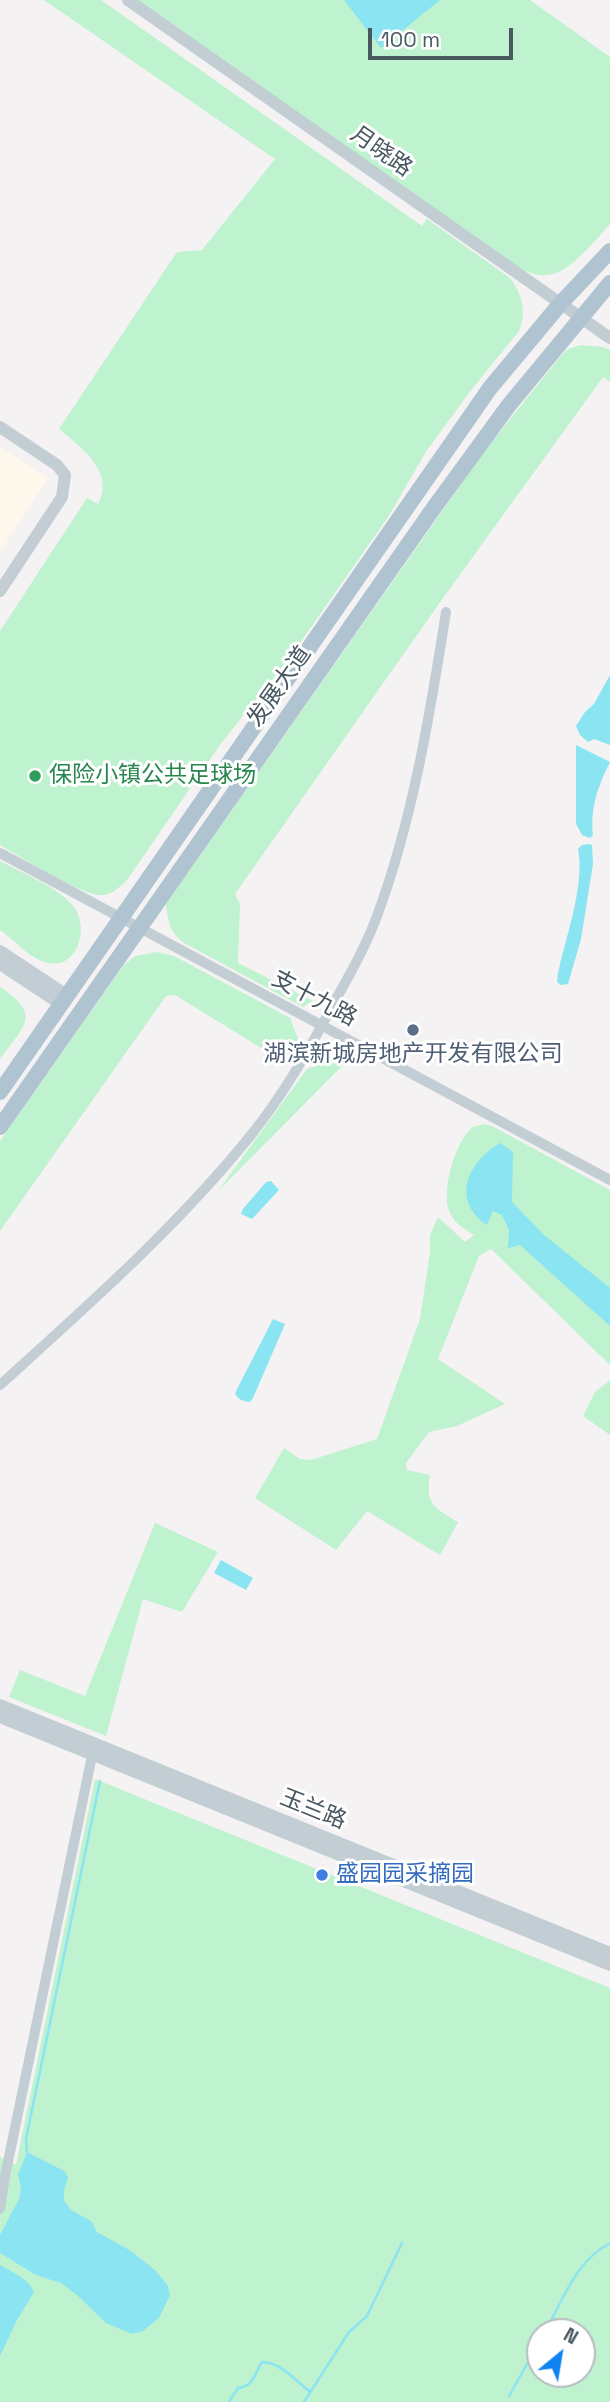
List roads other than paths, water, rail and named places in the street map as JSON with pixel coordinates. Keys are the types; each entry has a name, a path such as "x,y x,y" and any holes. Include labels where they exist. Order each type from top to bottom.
{"main road":[{"name":"发展大道","path":"0,1092 490,388 561,303 610,251"},
{"name":"发展大道","path":"0,1127 441,498 509,405 610,283"}],"street":[{"name":"月晓路","path":"128,0 610,338"},
{"path":"0,427 65,475 62,497 0,591"},
{"path":"0,435 55,468 57,478 56,492 0,578"},
{"path":"0,1385 143,1253 207,1186 251,1134 300,1065 355,965 376,920 387,887 421,756 446,612"},
{"name":"支十九路","path":"0,853 610,1180"},
{"path":"0,951 65,1000"},
{"path":"0,964 65,1000"},
{"name":"玉兰路","path":"0,1705 94,1749 610,1965"},
{"name":"玉兰路","path":"0,1717 94,1749 610,1953"},
{"path":"0,2209 94,1749"}],"water":[{"path":"344,0 440,0 381,48"},
{"path":"610,675 610,745 594,739 588,742 580,735 576,726 594,704"},
{"path":"576,745 610,762 596,797 593,835 590,838 582,835 576,824"},
{"path":"592,845 593,864 581,939 568,984 561,985 557,982 558,973 579,879 578,849"},
{"path":"500,1143 513,1152 512,1202 544,1235 610,1288 610,1326 520,1245 508,1248 509,1230 502,1215 493,1211 487,1225 469,1204 466,1193 472,1171 479,1160"},
{"path":"271,1181 279,1190 252,1219 241,1214 266,1182"},
{"path":"273,1319 285,1324 253,1398 250,1402 243,1401 235,1393"},
{"path":"221,1560 253,1578 246,1590 214,1573"},
{"path":"27,2152 64,2171 68,2177 64,2201 71,2210 91,2221 97,2232 131,2251 156,2271 168,2286 170,2295 159,2318 143,2331 132,2334 106,2323 61,2283 36,2275 0,2253 0,2235 19,2199 21,2189 18,2175"},
{"path":"0,2265 24,2280 34,2292 0,2356"}],"waterway":[{"path":"27,2152 26,2139 100,1781"},
{"path":"304,2402 349,2332 367,2316 402,2243"},
{"path":"552,2318 587,2260 609,2244"},
{"path":"229,2402 238,2388 251,2382 262,2362 281,2368 309,2391"},
{"path":"509,2396 526,2366"}],"place":[{"name":"保险小镇公共足球场","path":"35,776"},
{"name":"湖滨新城房地产开发有限公司","path":"413,1030"},
{"name":"盛园园采摘园","path":"322,1875"}]}
